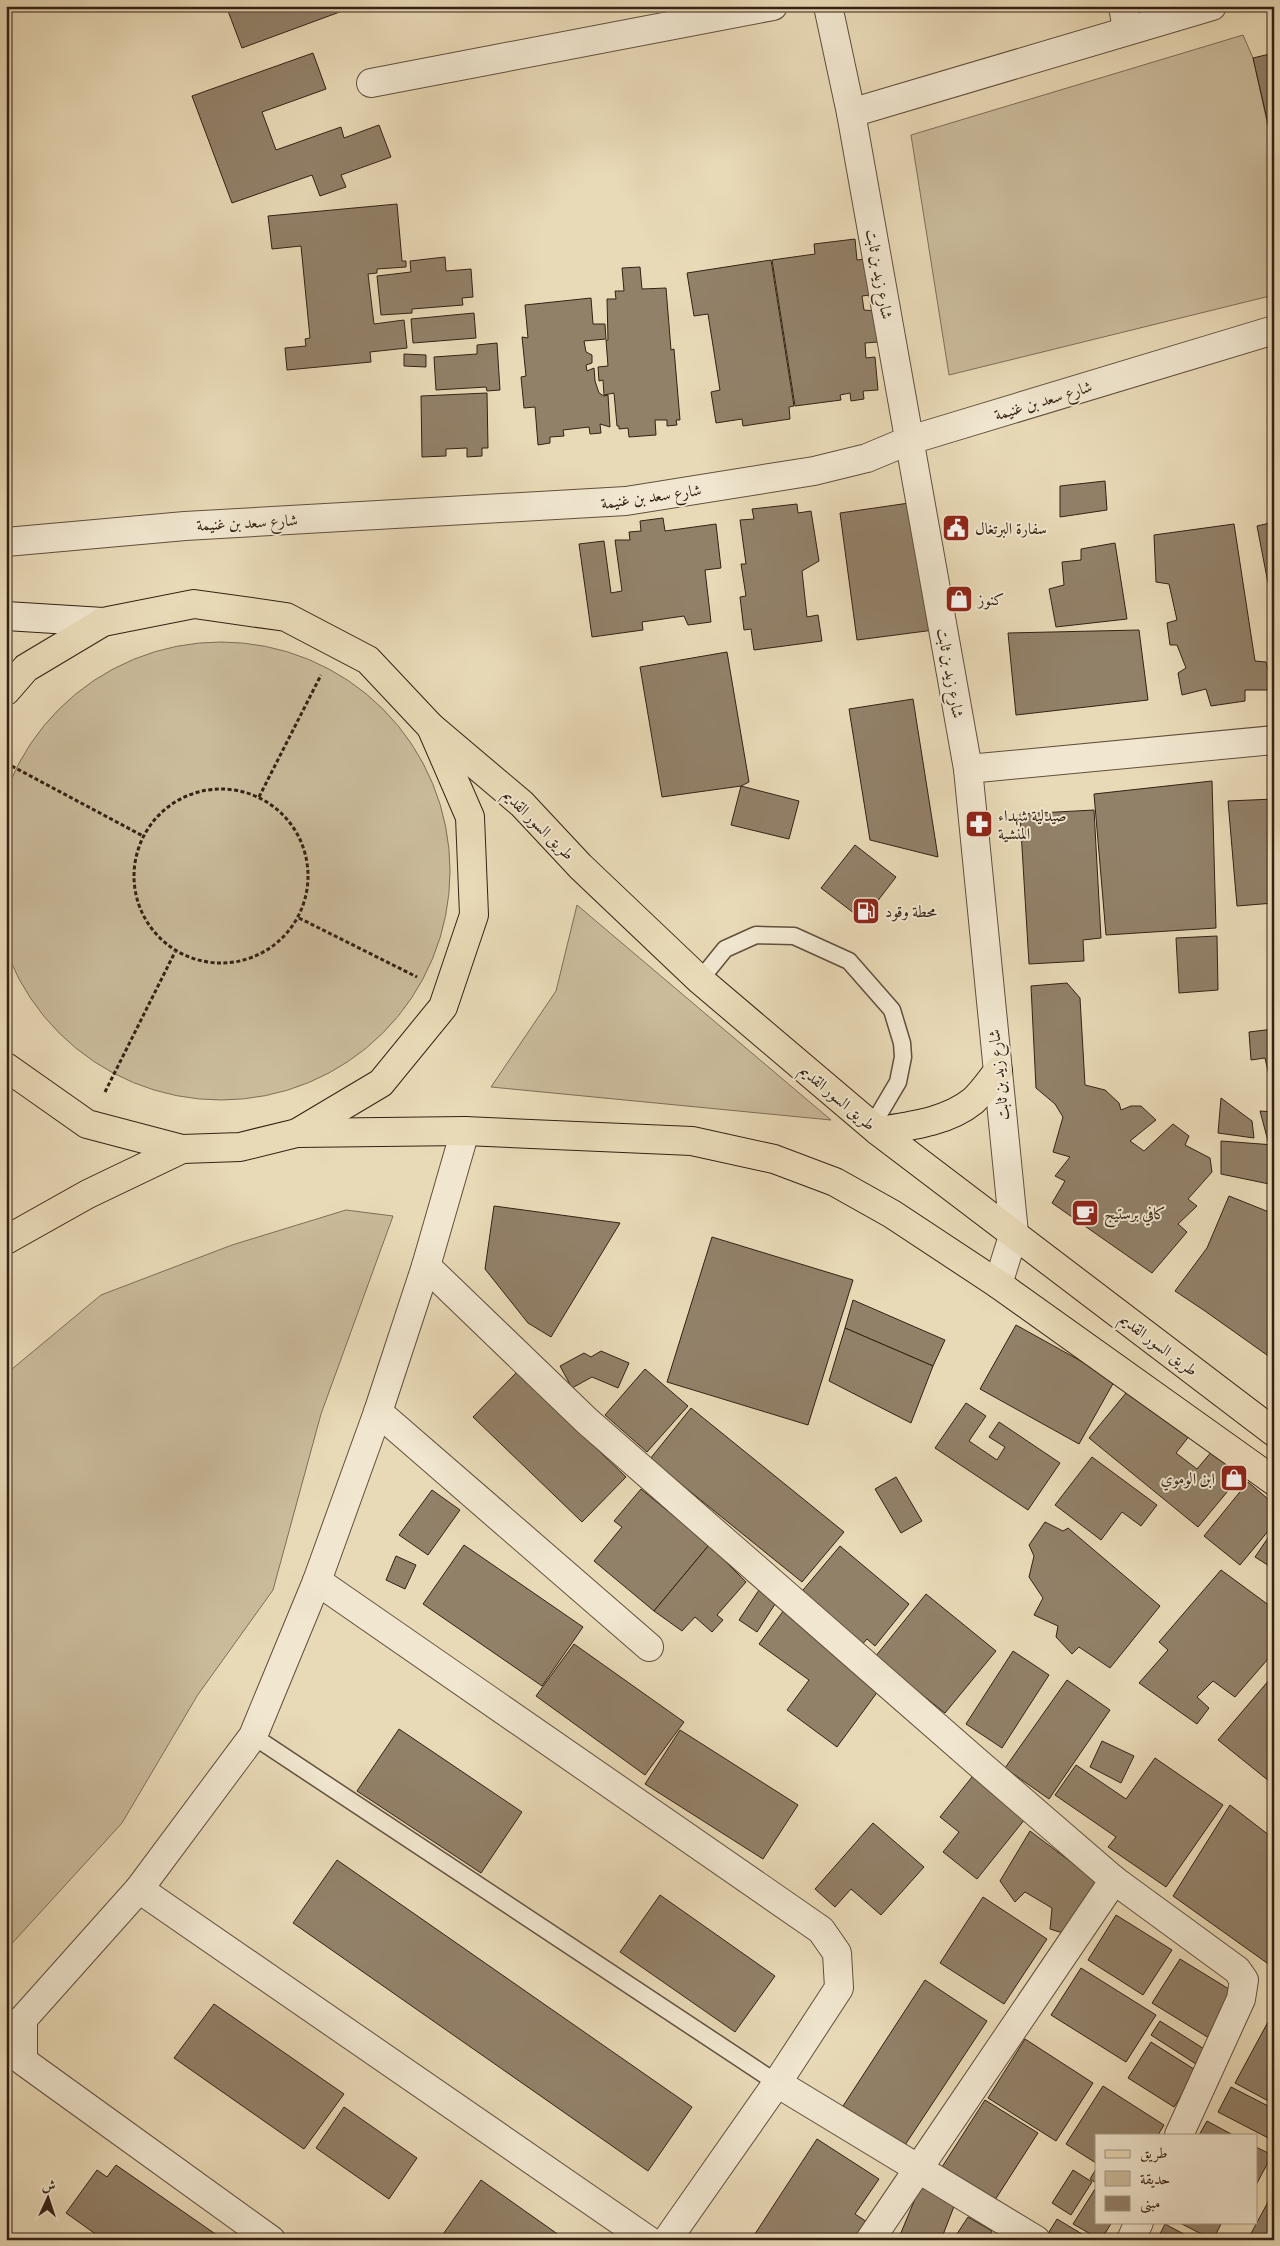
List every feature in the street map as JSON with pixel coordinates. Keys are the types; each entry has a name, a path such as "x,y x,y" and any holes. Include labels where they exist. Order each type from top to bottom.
{"main road":[{"name":"طريق السور القديم","path":"6,692 26,668 103,622 194,604 286,617 368,660 432,727 522,804 580,866 700,980 875,1129 1274,1432"},
{"path":"297,1133 381,1083 442,1007 474,915 470,817 432,727"},
{"path":"6,1067 87,1124 182,1148 240,1147 297,1133 465,1131 692,1141 774,1159 843,1187 892,1214 998,1284 1274,1481"},
{"path":"875,1129 914,1126 948,1116 973,1100 998,1071"},
{"path":"6,1240 88,1194 182,1148"}],"street":[{"path":"371,83 773,6"},
{"name":"شارع زيد بن ثابت","path":"828,6 852,113 968,770 1014,1234 998,1284"},
{"path":"852,113 1125,18 1212,6"},
{"name":"شارع سعد بن غنيمة","path":"6,542 185,526 626,502 814,471 867,458 910,440 1274,330"},
{"path":"6,616 103,622"},
{"path":"968,770 1274,740"},
{"path":"271,2240 23,2061 23,2019 139,1889 253,1736 317,1581 378,1412 426,1266 465,1131"},
{"path":"426,1266 587,1420 1114,1880 1237,1970 1244,1980 1241,1999 1179,2134"},
{"path":"378,1412 649,1648"},
{"path":"317,1581 821,1930 837,1953 839,1988 777,2083 667,2240"},
{"path":"870,2240 1114,1880"},
{"path":"139,1889 648,2240"},
{"path":"777,2083 1036,2240"},
{"path":"1132,2240 1139,2224"}],"lane":[{"path":"700,980 725,949 756,935 794,936 849,960 892,1010 902,1043 903,1057 898,1082 875,1129"},
{"path":"253,1736 777,2083"}],"path":[{"path":"259,797 336,643"},
{"path":"6,763 143,836"},
{"path":"233,789 259,797 282,814 299,836 308,863 308,892 299,918 276,945 244,961 209,964 175,952 151,929 136,900 134,867 143,836 159,814 181,799 206,790 233,789"},
{"path":"299,918 448,992"},
{"path":"87,1124 175,952"}],"green space":[{"path":"1243,35 1253,58 1271,140 1274,140 1274,295 949,375 911,135"},
{"path":"221,642 266,646 309,659 329,669 366,694 398,726 423,763 433,783 440,805 446,826 449,849 449,893 446,916 440,937 433,959 423,979 398,1016 366,1048 329,1073 309,1083 266,1096 221,1100 176,1096 133,1083 94,1061 59,1033 31,998 9,959 -1,926 -1,816 9,783 19,763 44,726 76,694 113,669 133,659 176,646"},
{"path":"577,905 831,1120 491,1087 556,991"},
{"path":"346,1210 393,1216 321,1414 273,1590 197,1696 122,1823 6,1950 6,1374 101,1295 232,1245"}],"building":[{"path":"241,6 356,6 242,48 228,11"},
{"path":"313,53 326,89 262,112 276,150 341,127 344,138 379,125 391,157 341,175 346,187 320,196 312,175 232,203 192,96"},
{"path":"1274,53 1274,140 1272,141 1253,58"},
{"path":"397,204 402,261 406,261 406,267 377,269 377,273 368,274 374,324 404,320 407,348 370,352 371,362 287,370 285,348 306,346 305,339 310,338 301,246 272,249 268,216"},
{"path":"855,239 857,260 874,258 878,294 862,296 864,310 875,311 878,342 865,343 866,358 875,357 878,390 863,391 864,399 851,401 850,393 840,395 841,400 795,406 772,260 815,254 814,244"},
{"path":"445,257 446,271 471,269 473,297 462,298 463,305 412,309 412,313 381,315 377,276 411,272 410,261"},
{"path":"771,260 794,406 789,407 790,419 743,426 742,419 716,423 711,392 720,390 708,314 694,316 687,273"},
{"path":"640,267 642,289 666,288 671,350 674,349 680,420 676,420 677,425 667,426 667,420 655,420 656,435 629,437 628,428 619,429 619,426 617,426 614,393 604,395 603,380 599,381 598,367 608,366 606,340 608,340 607,299 616,299 615,291 624,291 622,268"},
{"path":"591,298 593,324 605,324 606,339 584,341 586,352 592,355 592,363 586,365 587,371 594,368 595,381 599,393 604,396 608,395 610,427 600,424 601,433 590,434 589,427 563,430 564,436 550,437 550,443 538,445 535,407 524,408 521,377 526,376 522,337 528,338 525,305"},
{"path":"474,313 476,338 413,343 411,319"},
{"path":"497,343 500,390 487,391 486,387 436,390 434,357 477,354 477,345"},
{"path":"404,354 426,355 426,367 404,366"},
{"path":"487,393 488,448 482,448 482,456 467,457 467,448 446,449 446,456 422,457 421,396"},
{"path":"1105,481 1107,510 1060,517 1060,486"},
{"path":"916,502 934,630 857,640 840,513"},
{"path":"797,504 798,513 811,511 819,561 802,571 807,617 818,615 822,641 754,650 751,629 744,630 740,597 746,596 741,564 746,564 740,520 754,519 752,509"},
{"path":"663,518 665,531 716,524 721,568 705,570 711,622 688,625 684,616 642,622 643,630 592,637 579,544 604,541 611,593 622,591 615,540 630,540 629,532 641,531 640,521"},
{"path":"1274,522 1274,582 1268,583 1257,526"},
{"path":"1234,524 1255,661 1266,662 1273,690 1245,690 1245,701 1211,706 1206,689 1182,695 1178,673 1186,668 1177,645 1170,645 1167,623 1177,620 1169,584 1156,582 1154,535"},
{"path":"1115,543 1127,619 1056,627 1049,589 1064,585 1062,562 1081,560 1081,549"},
{"path":"1139,630 1148,700 1016,715 1008,633"},
{"path":"727,652 749,782 741,786 662,797 640,667"},
{"path":"913,699 938,857 870,840 849,709"},
{"path":"1212,781 1216,928 1106,935 1094,794"},
{"path":"741,786 799,801 789,839 731,825"},
{"path":"1274,799 1274,903 1237,906 1228,801"},
{"path":"1094,810 1101,938 1083,940 1084,961 1029,964 1020,814"},
{"path":"855,845 896,877 863,920 821,888"},
{"path":"1217,936 1218,990 1179,993 1176,938"},
{"path":"1067,983 1080,998 1085,1085 1105,1090 1119,1103 1121,1110 1131,1106 1141,1106 1156,1120 1130,1141 1144,1151 1173,1124 1189,1136 1185,1145 1210,1158 1212,1172 1188,1199 1197,1206 1178,1224 1187,1232 1152,1273 1052,1203 1065,1181 1055,1176 1070,1157 1053,1152 1063,1117 1055,1104 1036,1088 1031,986"},
{"path":"1274,1029 1274,1098 1265,1058 1251,1060 1249,1032"},
{"path":"1221,1098 1252,1121 1254,1138 1218,1133"},
{"path":"1260,1111 1274,1112 1274,1141 1268,1141"},
{"path":"1221,1141 1274,1145 1274,1185 1221,1174"},
{"path":"1229,1196 1274,1214 1274,1360 1175,1291 1207,1248"},
{"path":"494,1206 620,1223 551,1337 528,1323 485,1269"},
{"path":"712,1237 853,1280 808,1425 667,1382"},
{"path":"853,1300 945,1340 933,1366 845,1328"},
{"path":"1016,1325 1115,1380 1079,1444 980,1389"},
{"path":"845,1328 933,1366 911,1423 829,1381"},
{"path":"601,1351 629,1363 618,1388 592,1377 572,1388 560,1366 584,1353 591,1357"},
{"path":"645,1369 688,1406 647,1452 605,1415"},
{"path":"517,1372 626,1477 582,1522 473,1417"},
{"path":"1131,1387 1190,1435 1176,1453 1197,1469 1213,1450 1242,1474 1198,1527 1089,1438"},
{"path":"966,1403 986,1416 969,1441 997,1460 1005,1447 989,1437 999,1422 1060,1463 1028,1510 935,1448"},
{"path":"691,1408 844,1532 802,1582 650,1459"},
{"path":"1092,1457 1157,1505 1141,1526 1122,1512 1101,1540 1055,1505"},
{"path":"896,1477 922,1521 901,1533 875,1489"},
{"path":"1248,1482 1274,1504 1274,1524 1240,1565 1204,1536"},
{"path":"641,1489 709,1545 654,1611 594,1561 622,1527 614,1521"},
{"path":"432,1490 460,1510 428,1555 399,1535"},
{"path":"1045,1522 1063,1531 1068,1528 1160,1606 1110,1668 1079,1647 1072,1654 1056,1637 1058,1626 1034,1615 1043,1598 1029,1577 1034,1556 1029,1545"},
{"path":"1274,1529 1274,1569 1255,1557"},
{"path":"464,1545 583,1627 542,1686 423,1604"},
{"path":"709,1545 746,1582 717,1615 723,1620 712,1632 695,1617 682,1631 654,1611"},
{"path":"840,1546 909,1604 875,1646 867,1639 860,1647 798,1596"},
{"path":"396,1556 416,1565 405,1589 386,1580"},
{"path":"1221,1570 1274,1609 1274,1652 1235,1697 1213,1681 1197,1697 1209,1708 1197,1724 1139,1683 1168,1650 1159,1642"},
{"path":"759,1590 777,1601 757,1632 739,1620"},
{"path":"926,1594 996,1651 945,1713 875,1657"},
{"path":"784,1610 884,1683 837,1747 787,1710 809,1680 759,1644"},
{"path":"574,1644 684,1722 645,1775 536,1696"},
{"path":"1013,1651 1049,1675 1002,1748 966,1724"},
{"path":"1270,1679 1274,1682 1274,1785 1218,1740"},
{"path":"1067,1680 1110,1710 1049,1799 1005,1768"},
{"path":"399,1729 522,1812 481,1873 357,1791"},
{"path":"680,1730 798,1805 763,1859 645,1784"},
{"path":"1102,1741 1134,1756 1121,1783 1090,1767"},
{"path":"1155,1758 1223,1805 1166,1887 1108,1847 1116,1837 1055,1795 1076,1765 1126,1799"},
{"path":"976,1772 1029,1814 977,1879 943,1852 959,1832 940,1817"},
{"path":"1230,1805 1274,1839 1274,1968 1173,1896"},
{"path":"873,1823 924,1867 881,1915 851,1889 835,1907 815,1889"},
{"path":"1030,1831 1100,1884 1066,1934 1050,1929 1052,1908 1025,1892 1015,1902 1000,1881"},
{"path":"337,1860 692,2107 648,2171 293,1923"},
{"path":"660,1895 775,1976 735,2032 620,1952"},
{"path":"983,1897 1047,1939 1004,2004 940,1963"},
{"path":"1116,1915 1172,1950 1143,1995 1088,1960"},
{"path":"1180,1959 1237,1994 1209,2038 1152,2003"},
{"path":"1081,1968 1156,2015 1126,2062 1051,2015"},
{"path":"925,1980 987,2021 905,2145 843,2106"},
{"path":"214,2004 344,2094 304,2149 174,2058"},
{"path":"1160,2021 1209,2052 1199,2066 1151,2035"},
{"path":"1268,2022 1274,2025 1274,2104 1235,2083"},
{"path":"1025,2039 1093,2083 1056,2141 988,2098"},
{"path":"1151,2042 1197,2071 1174,2107 1128,2078"},
{"path":"1103,2086 1164,2125 1159,2134 1095,2134 1095,2162 1066,2144"},
{"path":"1231,2087 1274,2109 1274,2141 1218,2112"},
{"path":"985,2100 1038,2133 995,2200 942,2167"},
{"path":"344,2107 417,2158 389,2199 316,2148"},
{"path":"1207,2121 1231,2134 1200,2134"},
{"path":"817,2139 879,2179 855,2214 867,2222 855,2240 751,2240"},
{"path":"1258,2148 1272,2155 1258,2181"},
{"path":"116,2165 224,2240 104,2240 66,2213 97,2170 107,2177"},
{"path":"1073,2170 1092,2182 1071,2215 1052,2203"},
{"path":"1095,2171 1095,2182 1090,2179"},
{"path":"481,2180 566,2240 439,2240"},
{"path":"922,2182 958,2196 941,2240 898,2240"},
{"path":"1095,2189 1095,2224 1111,2224 1101,2240 1073,2224"},
{"path":"1274,2191 1274,2240 1248,2239 1256,2224 1258,2224 1258,2221"},
{"path":"968,2217 992,2231 987,2240 953,2240"},
{"path":"1057,2219 1092,2240 1062,2240 1049,2232"},
{"path":"1165,2224 1195,2240 1157,2240"},
{"path":"1182,2224 1221,2224 1213,2240"}],"place":[{"name":"سفارة البرتغال","path":"956,528"},
{"name":"كنوز","path":"959,599"},
{"name":"صيدلية شهداء المنشية","path":"979,824"},
{"name":"محطة وقود","path":"866,911"},
{"name":"كافي برستيج","path":"1085,1213"},
{"name":"ابن الوموي","path":"1234,1478"}]}
